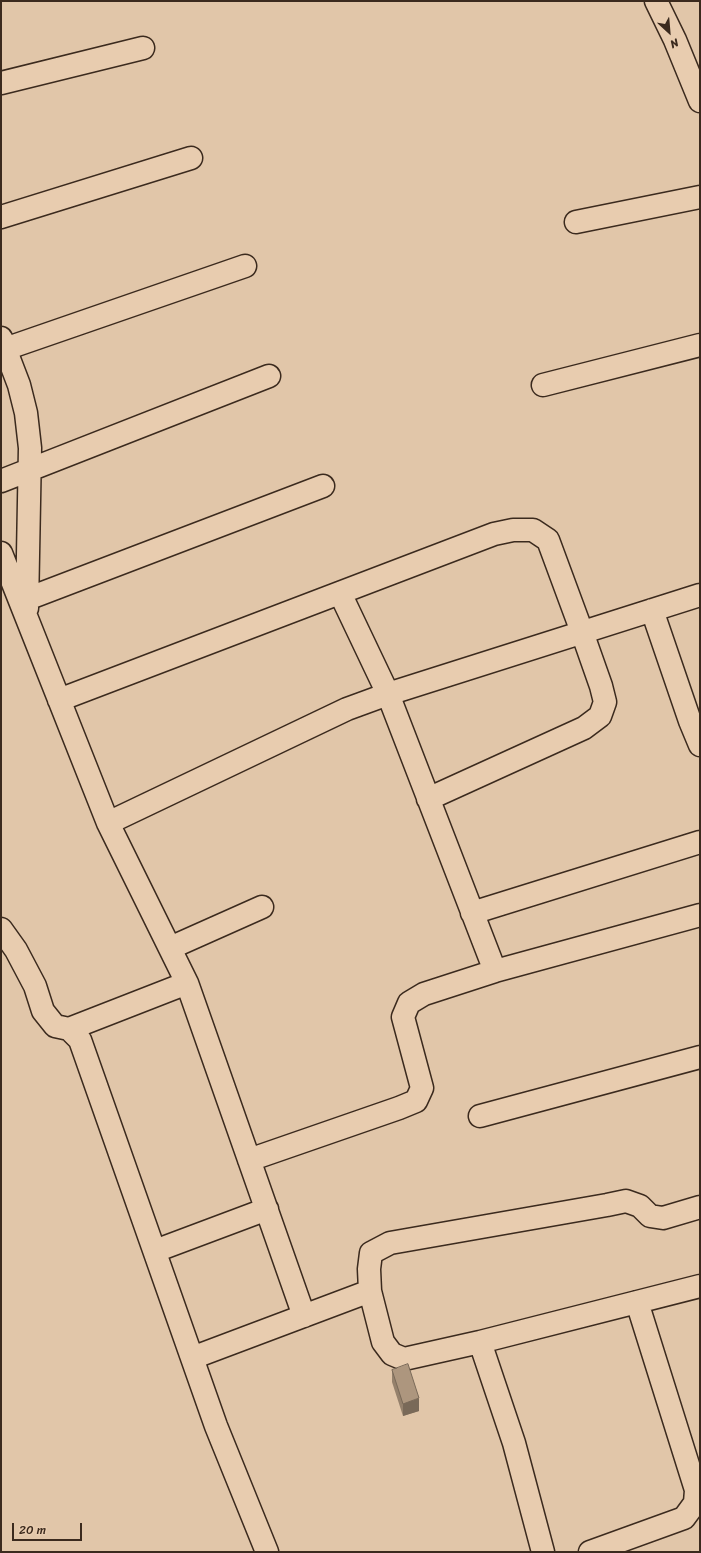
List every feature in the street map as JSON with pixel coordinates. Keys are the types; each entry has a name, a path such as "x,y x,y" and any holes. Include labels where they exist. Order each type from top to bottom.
{"street":[{"path":"656,1 675,40 700,101"},
{"path":"1,83 143,48"},
{"path":"1,217 190,158"},
{"path":"576,222 700,197"},
{"path":"27,608 30,448 26,413 19,385 3,343 245,266"},
{"path":"543,384 700,345"},
{"path":"1,481 269,376"},
{"path":"27,608 323,486"},
{"path":"59,700 494,534 512,530 533,530 548,540 582,632 605,702 600,716 584,728 428,798"},
{"path":"1,555 27,608 59,700 108,824 187,983 304,1316"},
{"path":"340,593 388,694 495,971"},
{"path":"108,824 347,709 388,694 700,595"},
{"path":"652,610 695,719 700,745"},
{"path":"472,913 700,842"},
{"path":"170,948 262,907"},
{"path":"249,1160 416,1101 422,1088 403,1017 409,1003 424,994 495,971 700,915"},
{"path":"1,929 16,950 35,986 43,1011 55,1026 69,1029 80,1040 216,1426 267,1552"},
{"path":"69,1029 187,983"},
{"path":"480,1116 700,1057"},
{"path":"700,1207 663,1218 650,1216 640,1206 626,1201 390,1244 371,1253 369,1269 370,1292 383,1342 392,1354 404,1359 480,1342 700,1286"},
{"path":"155,1251 267,1209"},
{"path":"192,1358 370,1292"},
{"path":"595,1551 684,1518 694,1503 696,1490 637,1302"},
{"path":"480,1342 514,1443 544,1552"}],"building":[{"path":"408,1364 419,1398 403,1404 392,1370"}]}
